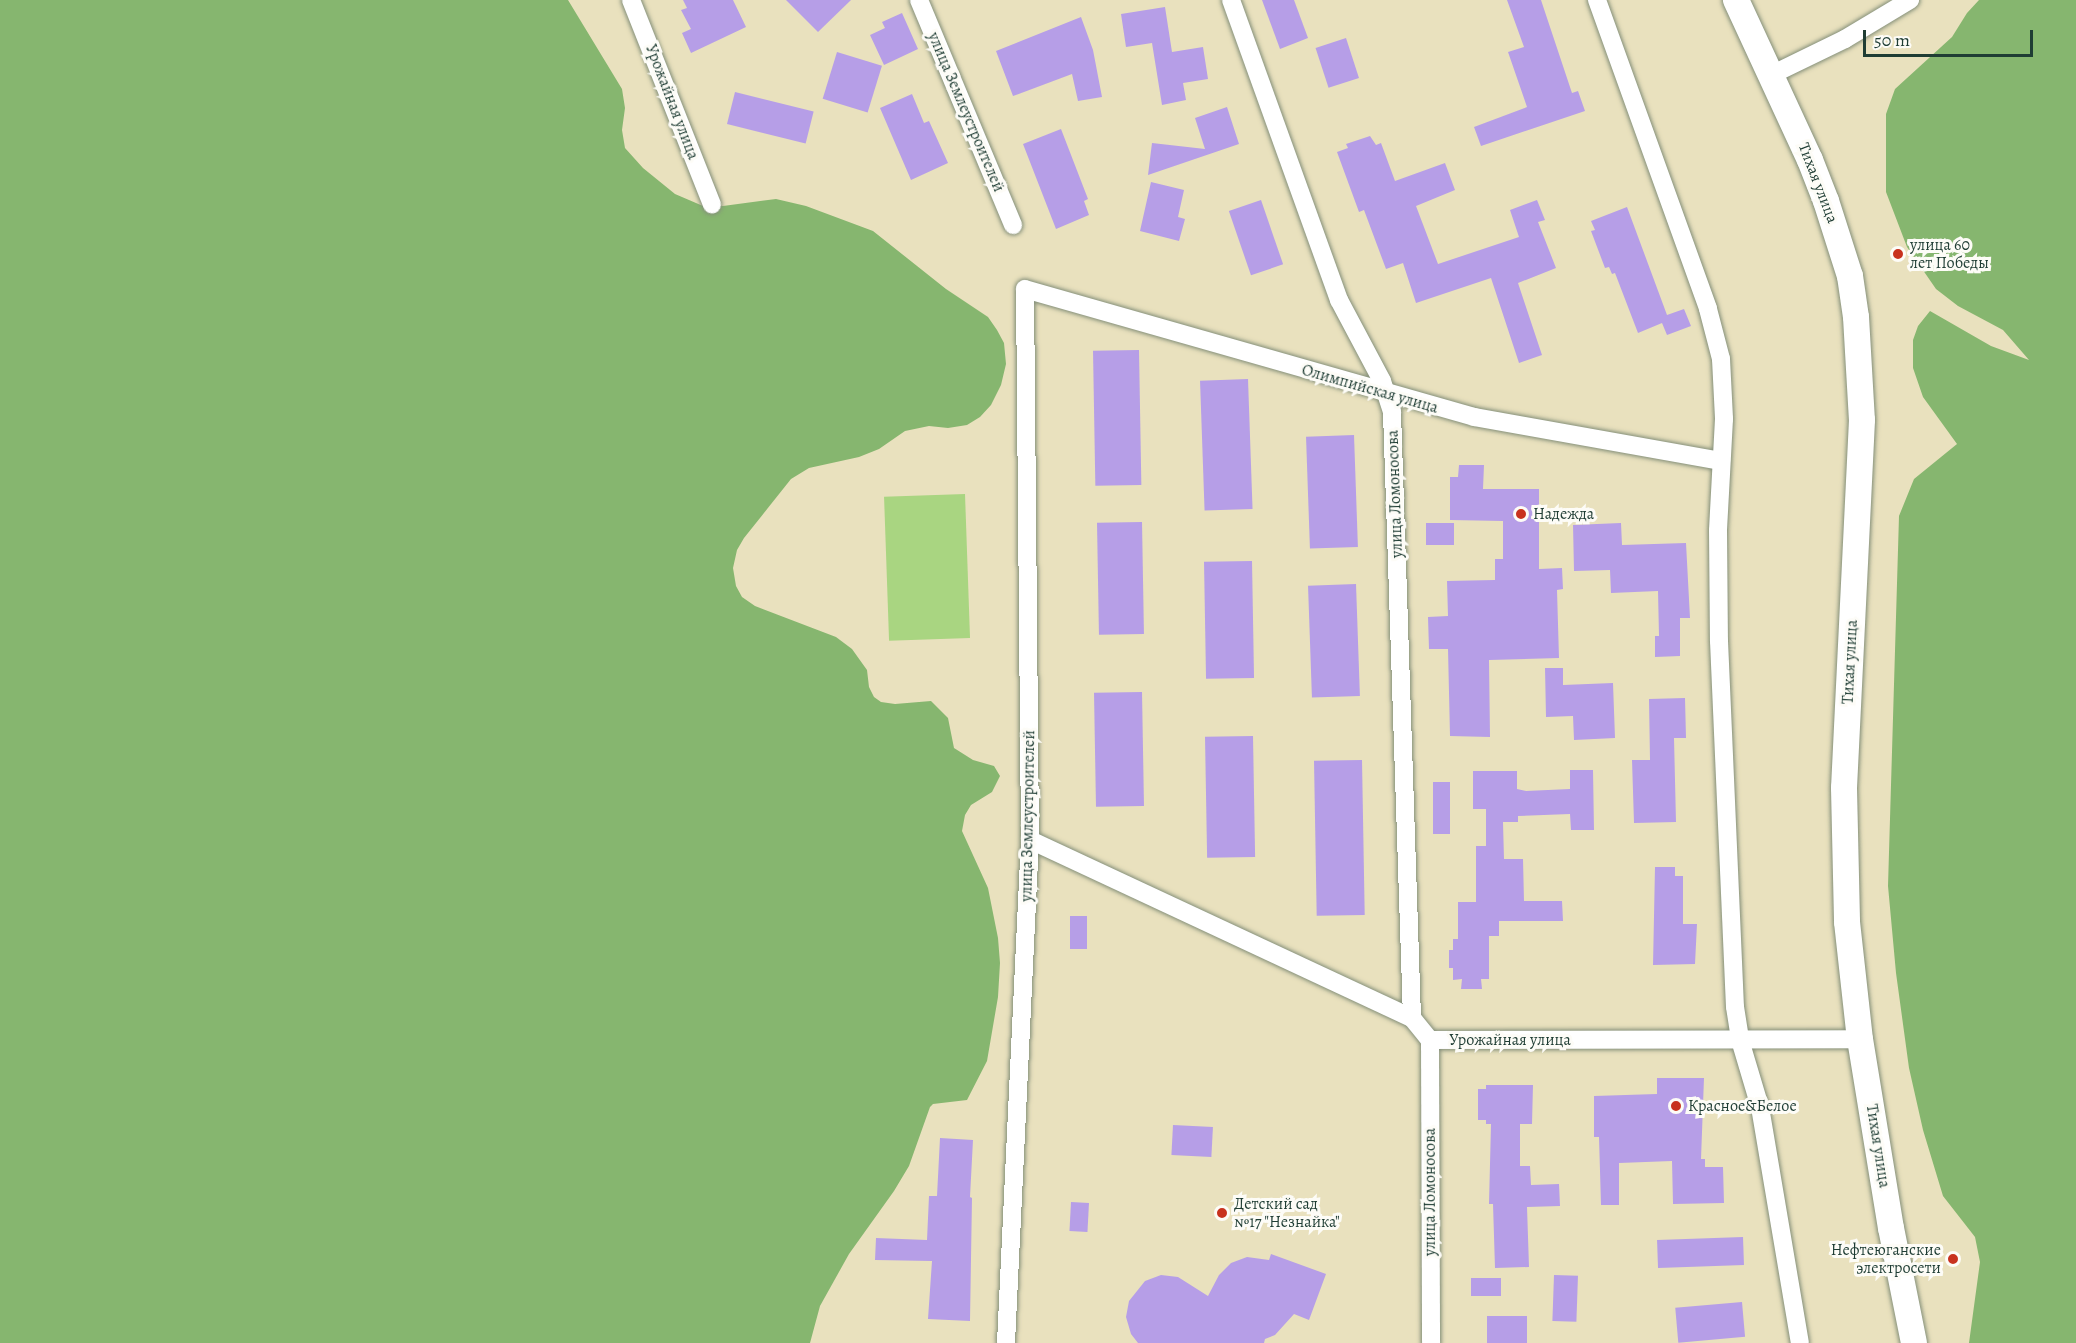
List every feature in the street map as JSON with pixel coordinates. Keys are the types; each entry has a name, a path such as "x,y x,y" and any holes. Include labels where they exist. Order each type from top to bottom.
{"main road":[{"name":"Тихая улица","path":"1736,0 1810,160 1850,276 1856,317 1862,420 1844,788 1847,922 1860,1039 1891,1228 1914,1343"}],"street":[{"name":"Урожайная улица","path":"631,0 712,205"},
{"name":"улица Землеустроителей","path":"919,0 1013,225"},
{"name":"улица Ломоносова","path":"1230,0 1339,300 1388,394 1394,430 1412,1018"},
{"path":"1597,0 1715,334 1724,385 1718,531 1719,641 1735,1007 1740,1040 1760,1107 1800,1343"},
{"path":"1771,75 1845,39 1910,0"},
{"name":"улица Землеустроителей","path":"1006,1343 1030,840 1025,290"},
{"name":"Олимпийская улица","path":"1025,290 1388,394 1522,428 1721,461"},
{"name":"Урожайная улица","path":"1030,840 1412,1018 1430,1040 1860,1039"},
{"name":"улица Ломоносова","path":"1430,1040 1431,1343"}],"green space":[{"path":"0,0 568,0 622,89 625,108 622,130 625,148 643,168 675,194 703,206 723,206 776,199 806,206 873,231 946,289 988,317 997,330 1004,343 1006,364 1001,385 991,405 980,417 967,425 948,428 929,426 905,431 879,449 859,457 809,468 791,479 744,538 737,550 733,568 736,586 742,597 755,606 836,637 852,649 867,670 869,687 874,697 881,702 895,704 931,701 948,718 954,748 973,760 994,766 1000,776 992,792 971,805 965,815 962,831 988,888 998,938 1000,963 998,997 987,1061 967,1100 933,1104 930,1107 909,1166 849,1254 820,1306 810,1343 0,1343"},
{"path":"1979,0 2076,0 2076,1343 1969,1343 1980,1262 1975,1237 1943,1196 1923,1130 1909,1068 1896,973 1888,886 1899,516 1914,479 1957,444 1923,397 1913,368 1913,340 1918,326 1930,311 1991,346 2029,360 2003,330 1958,306 1936,289 1907,247 1886,192 1886,114 1895,89 1952,37 1967,13"},
{"path":"965,494 970,638 889,641 884,497"}],"building":[{"path":"683,0 733,0 746,27 691,53 682,33 691,29 681,10 687,8"},
{"path":"786,0 851,0 818,32"},
{"path":"1262,0 1294,0 1308,38 1280,49"},
{"path":"1507,0 1541,0 1572,93 1578,91 1585,111 1481,146 1474,127 1527,107 1508,52 1524,47"},
{"path":"1165,7 1172,52 1203,47 1208,79 1183,83 1186,100 1162,105 1152,43 1126,47 1121,14"},
{"path":"902,13 918,49 884,65 870,35 885,28 882,22"},
{"path":"1081,17 1093,50 1102,97 1078,101 1072,74 1013,96 996,51"},
{"path":"1346,38 1359,78 1329,88 1316,48"},
{"path":"837,52 882,66 868,113 823,99"},
{"path":"735,92 814,112 806,144 727,124"},
{"path":"912,94 924,123 929,121 948,163 911,180 880,108"},
{"path":"1227,107 1239,144 1148,175 1152,143 1205,149 1195,118"},
{"path":"1061,129 1088,199 1084,201 1089,215 1056,229 1023,144"},
{"path":"1370,136 1376,145 1381,143 1395,181 1445,163 1455,190 1416,206 1438,264 1519,237 1510,210 1537,200 1545,220 1538,222 1556,268 1518,283 1542,355 1519,363 1491,278 1416,303 1403,263 1386,269 1364,210 1359,212 1337,152 1348,148 1346,144"},
{"path":"1151,182 1184,190 1178,217 1185,219 1179,241 1140,231"},
{"path":"1261,200 1283,264 1251,275 1229,211"},
{"path":"1627,207 1667,315 1684,309 1691,326 1667,335 1662,323 1638,333 1615,273 1612,274 1609,267 1605,268 1591,231 1595,230 1591,221"},
{"path":"1139,350 1141,485 1095,486 1093,351"},
{"path":"1248,379 1253,509 1205,511 1200,381"},
{"path":"1354,435 1358,547 1310,549 1306,437"},
{"path":"1459,465 1484,465 1483,489 1539,489 1539,569 1562,568 1563,589 1557,590 1559,658 1489,660 1490,737 1450,736 1448,649 1429,649 1428,617 1448,616 1447,581 1495,580 1495,559 1503,559 1503,521 1450,520 1450,477 1458,477"},
{"path":"1142,522 1144,634 1099,635 1097,523"},
{"path":"1426,523 1454,523 1454,545 1426,545"},
{"path":"1621,523 1622,545 1686,543 1690,618 1680,618 1680,656 1655,657 1655,636 1659,636 1658,591 1611,593 1610,570 1574,571 1573,525"},
{"path":"1252,561 1254,678 1206,679 1204,562"},
{"path":"1356,584 1360,696 1312,698 1308,586"},
{"path":"1545,668 1563,668 1563,685 1613,683 1615,738 1574,740 1573,716 1546,717"},
{"path":"1142,692 1144,806 1096,807 1094,693"},
{"path":"1685,698 1686,738 1674,738 1676,822 1634,823 1632,760 1650,760 1649,699"},
{"path":"1253,736 1255,857 1207,858 1205,737"},
{"path":"1362,760 1365,915 1317,916 1314,761"},
{"path":"1570,770 1593,770 1594,830 1571,830 1570,814 1518,816 1518,822 1503,822 1504,859 1523,859 1524,901 1562,901 1563,921 1499,921 1499,936 1489,936 1489,979 1481,979 1482,989 1461,989 1462,979 1453,980 1453,968 1449,968 1449,950 1453,950 1453,939 1458,939 1458,902 1476,902 1476,846 1486,846 1486,809 1473,809 1473,771 1517,771 1517,789 1526,791 1570,789"},
{"path":"1433,782 1450,782 1450,834 1433,834"},
{"path":"1655,867 1675,867 1675,876 1683,876 1683,924 1697,924 1695,964 1653,965"},
{"path":"1070,916 1087,916 1087,949 1070,949"},
{"path":"1657,1078 1704,1078 1701,1159 1705,1159 1705,1167 1723,1167 1724,1203 1673,1204 1672,1161 1619,1163 1619,1205 1601,1205 1599,1137 1594,1137 1594,1096 1657,1094"},
{"path":"1486,1085 1533,1085 1532,1124 1520,1124 1520,1166 1530,1166 1531,1185 1559,1184 1560,1206 1527,1207 1529,1267 1495,1268 1493,1204 1489,1204 1491,1124 1486,1124 1486,1120 1478,1120 1478,1089 1486,1089"},
{"path":"1173,1125 1213,1127 1211,1157 1171,1155"},
{"path":"940,1138 973,1140 970,1197 972,1198 970,1321 928,1319 932,1261 875,1260 876,1238 927,1240 929,1196 937,1196"},
{"path":"1071,1202 1089,1203 1087,1232 1069,1231"},
{"path":"1743,1237 1744,1265 1658,1268 1657,1240"},
{"path":"1271,1254 1326,1274 1309,1320 1294,1314 1275,1335 1265,1339 1264,1343 1138,1343 1131,1334 1126,1317 1129,1301 1145,1281 1161,1275 1178,1277 1208,1296 1219,1275 1231,1263 1247,1257 1269,1260"},
{"path":"1554,1275 1578,1276 1576,1322 1552,1321"},
{"path":"1471,1278 1501,1278 1501,1296 1471,1296"},
{"path":"1742,1302 1745,1337 1678,1343 1675,1308"},
{"path":"1487,1316 1527,1316 1527,1343 1487,1343"}],"place":[{"name":"улица 60 лет Победы","path":"1898,254"},
{"name":"Надежда","path":"1521,514"},
{"name":"Красное&Белое","path":"1676,1106"},
{"name":"Детский сад №17 \"Незнайка\"","path":"1222,1213"},
{"name":"Нефтеюганские электросети","path":"1953,1259"}]}
